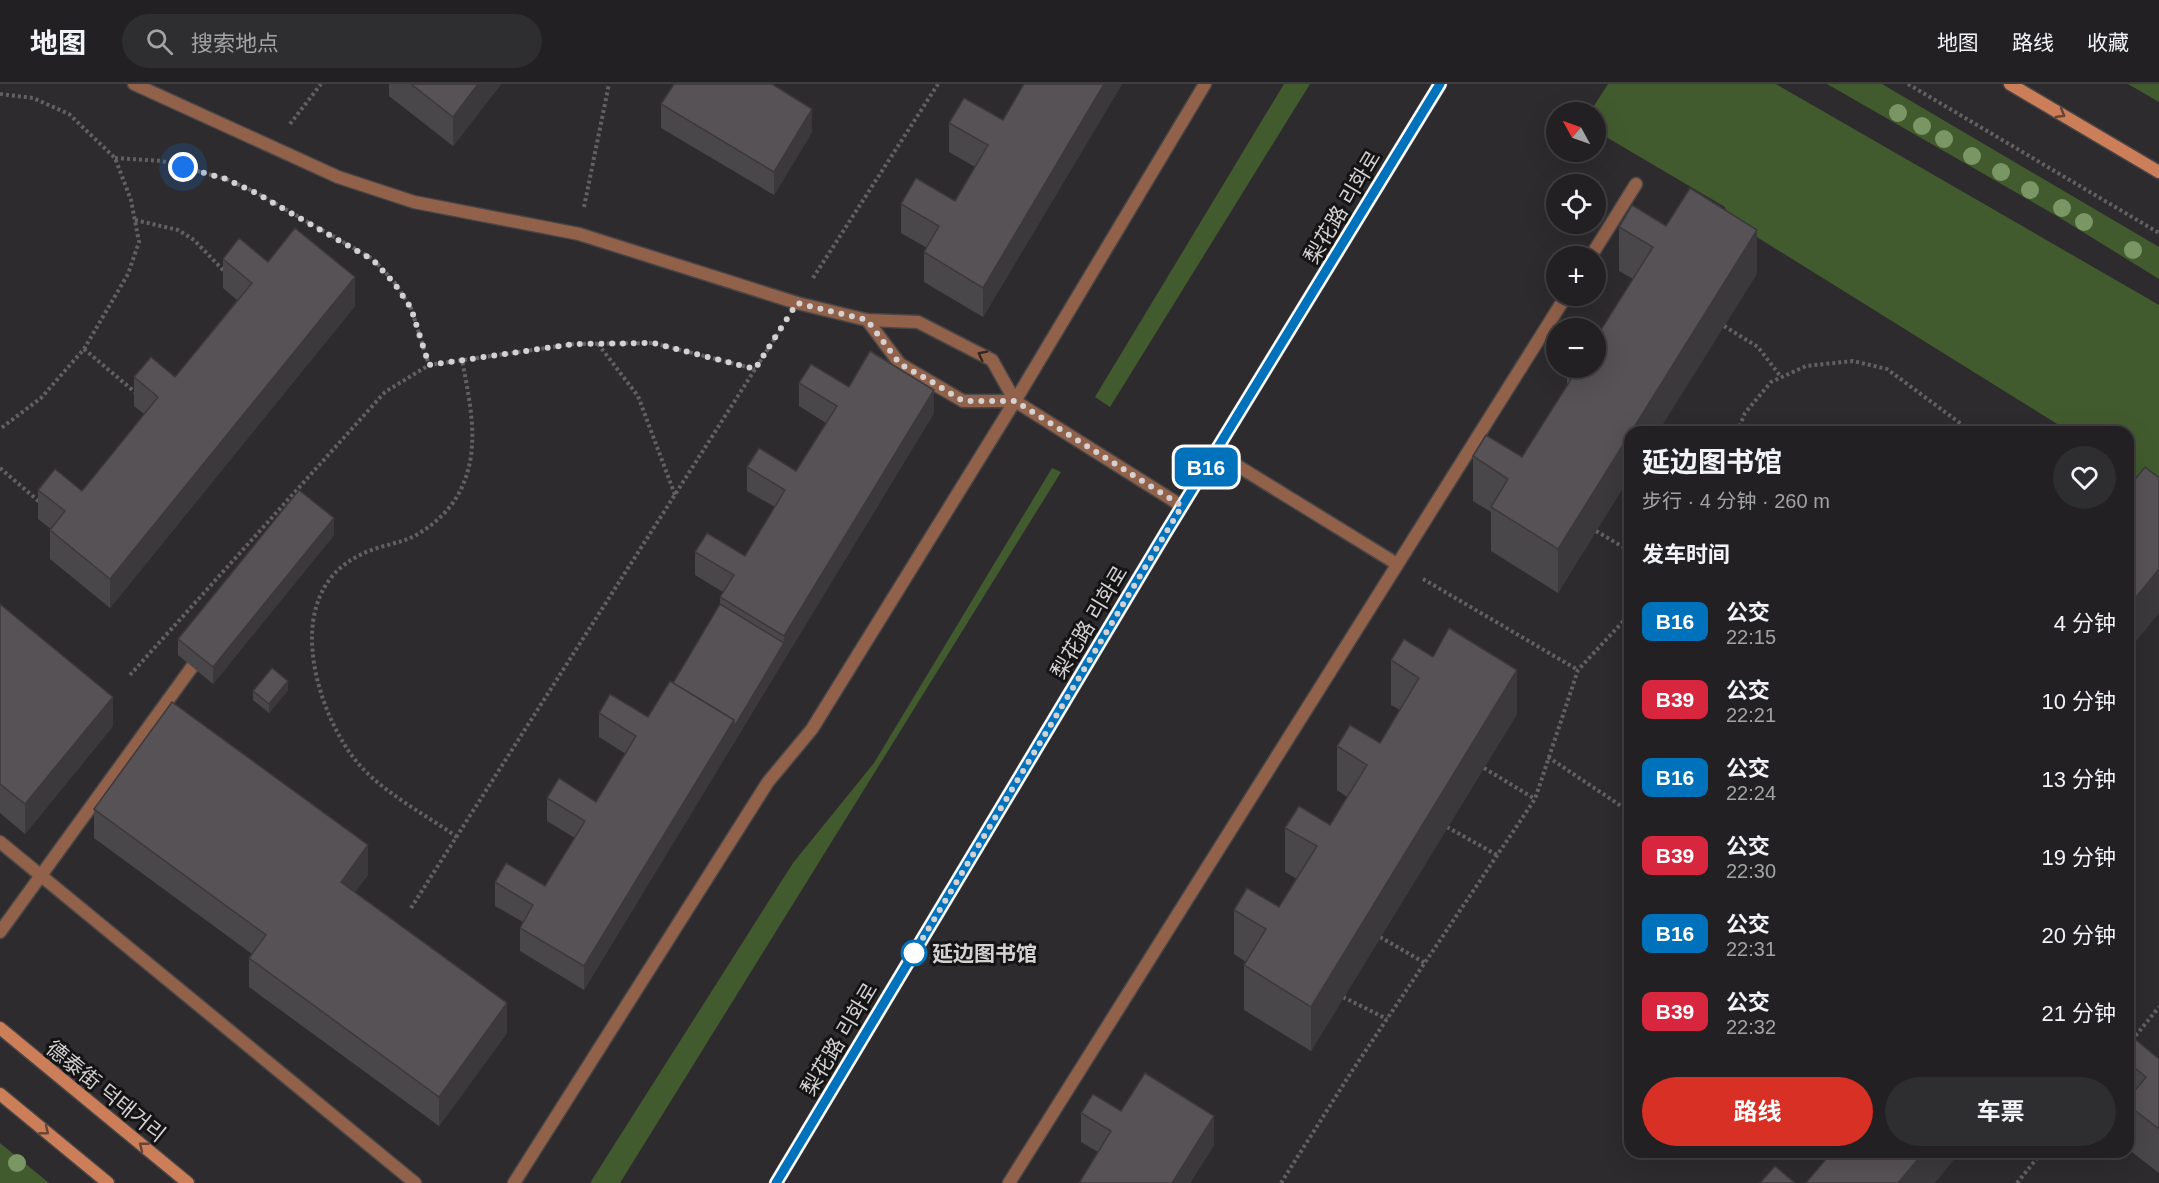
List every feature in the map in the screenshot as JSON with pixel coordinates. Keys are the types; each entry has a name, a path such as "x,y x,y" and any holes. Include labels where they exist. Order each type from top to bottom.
{"street":[{"name":"梨花路 리화로","path":"776,1183 1182,506 1440,84"},
{"path":"2010,84 2159,172"},
{"name":"德泰街 덕태거리","path":"0,1028 188,1183"},
{"path":"0,1094 108,1183"}],"lane":[{"path":"134,84 338,177 414,202 579,234 797,303 867,320 918,322 992,360 1015,401 1182,506"},
{"path":"514,1183 768,782 812,729 1015,401 1205,84"},
{"path":"1597,246 1636,184"},
{"path":"1009,1183 1560,306"},
{"path":"867,320 900,364 963,401 1015,401"},
{"path":"1215,452 1398,564"},
{"path":"0,932 192,667"},
{"path":"0,842 415,1183"}],"path":[{"path":"272,148 321,84"},
{"path":"579,234 609,84"},
{"path":"411,908 938,84"},
{"path":"1908,84 2159,233"},
{"path":"0,94 33,98 69,114 115,158 131,200 139,242 128,274 84,349 41,398 0,429"},
{"path":"115,158 162,161 226,179 256,193 373,260 394,283 411,308 429,365"},
{"path":"135,220 178,230 194,240 231,278"},
{"path":"1724,326 1758,347 1781,377"},
{"path":"130,675 385,392 429,365 574,344 653,343 755,369"},
{"path":"597,344 638,396 675,495"},
{"path":"84,349 141,398"},
{"path":"457,837 378,782 351,754 326,708 314,668 310,636 315,611 326,585 338,571 357,556 408,539 441,518 461,490 472,455 473,420 462,360"},
{"path":"1740,426 1745,413 1771,382 1806,366 1853,361 1887,369 1964,426"},
{"path":"0,468 47,508"},
{"path":"1596,531 1624,547"},
{"path":"1398,564 1578,670"},
{"path":"1281,1183 1387,1019 1535,799 1578,670 1624,620"},
{"path":"1548,757 1624,808"},
{"path":"1484,768 1535,799"},
{"path":"1448,827 1497,855"},
{"path":"1380,937 1425,963"},
{"path":"1344,997 1387,1019"},
{"path":"2134,1038 2159,1007"},
{"path":"2017,1183 2037,1158"}],"green space":[{"path":"1284,84 1310,84 1110,407 1095,397"},
{"path":"1608,84 1776,84 2159,305 2159,493 2134,476 2134,426 2060,426 1728,219 1725,207 1606,137 1606,102 1596,102"},
{"path":"1827,84 1882,84 2159,247 2159,279 2057,216"},
{"path":"2128,84 2159,84 2159,102"},
{"path":"1052,468 1061,472 620,1183 590,1183 793,863 874,763"},
{"path":"0,1143 49,1183 0,1183"}],"building":[{"path":"411,84 478,84 453,117"},
{"path":"674,84 772,84 812,109 774,172 661,104"},
{"path":"1024,84 1104,84 983,288 924,252 939,226 901,204 916,178 955,201 988,145 949,123 964,98 1003,120"},
{"path":"1690,188 1757,230 1635,426 1624,426 1624,443 1558,549 1491,507 1508,479 1473,456 1486,435 1522,457 1572,378 1606,378 1606,322 1653,247 1619,227 1632,205 1666,226"},
{"path":"295,228 355,277 110,579 50,530 65,511 38,490 55,469 82,491 158,397 134,377 151,357 175,377 252,283 223,259 239,238 268,262"},
{"path":"870,351 934,390 784,636 720,597 734,575 695,552 707,533 745,556 785,490 747,467 759,448 796,471 837,406 799,383 811,364 849,387"},
{"path":"2145,467 2159,478 2159,569 2134,600 2134,481"},
{"path":"299,490 334,518 213,667 178,639"},
{"path":"0,604 113,697 25,804 0,784"},
{"path":"720,604 784,643 734,727 734,720 673,683"},
{"path":"1449,628 1517,670 1311,1007 1244,965 1266,929 1234,910 1247,888 1279,907 1317,846 1285,828 1299,806 1330,825 1367,765 1337,746 1350,725 1380,743 1419,678 1391,660 1404,639 1433,657"},
{"path":"272,668 288,681 269,704 253,691"},
{"path":"670,681 734,720 584,966 520,928 533,905 495,882 506,863 545,886 585,821 547,798 559,778 596,802 636,736 599,713 610,694 648,717"},
{"path":"172,702 368,845 341,882 507,1003 439,1097 249,958 266,935 94,809"},
{"path":"2134,1038 2159,1059 2159,1129 2134,1110 2134,1092 2146,1077 2134,1067"},
{"path":"1145,1073 1214,1116 1172,1183 1079,1183 1111,1131 1081,1113 1093,1094 1121,1111"},
{"path":"1827,1158 1919,1158 1898,1183 1806,1183"},
{"path":"1775,1166 1795,1183 1760,1183"}],"bus line":[{"name":"B16","path":"776,1183 1165,534 1440,84"}],"place":[{"name":"延边图书馆","path":"914,953"}],"route":[{"path":"183,167 226,179 256,193 373,260 394,283 411,308 429,365 574,344 653,343 755,369 797,303 867,320 900,364 963,401 1015,401 1182,506 914,953"}]}
